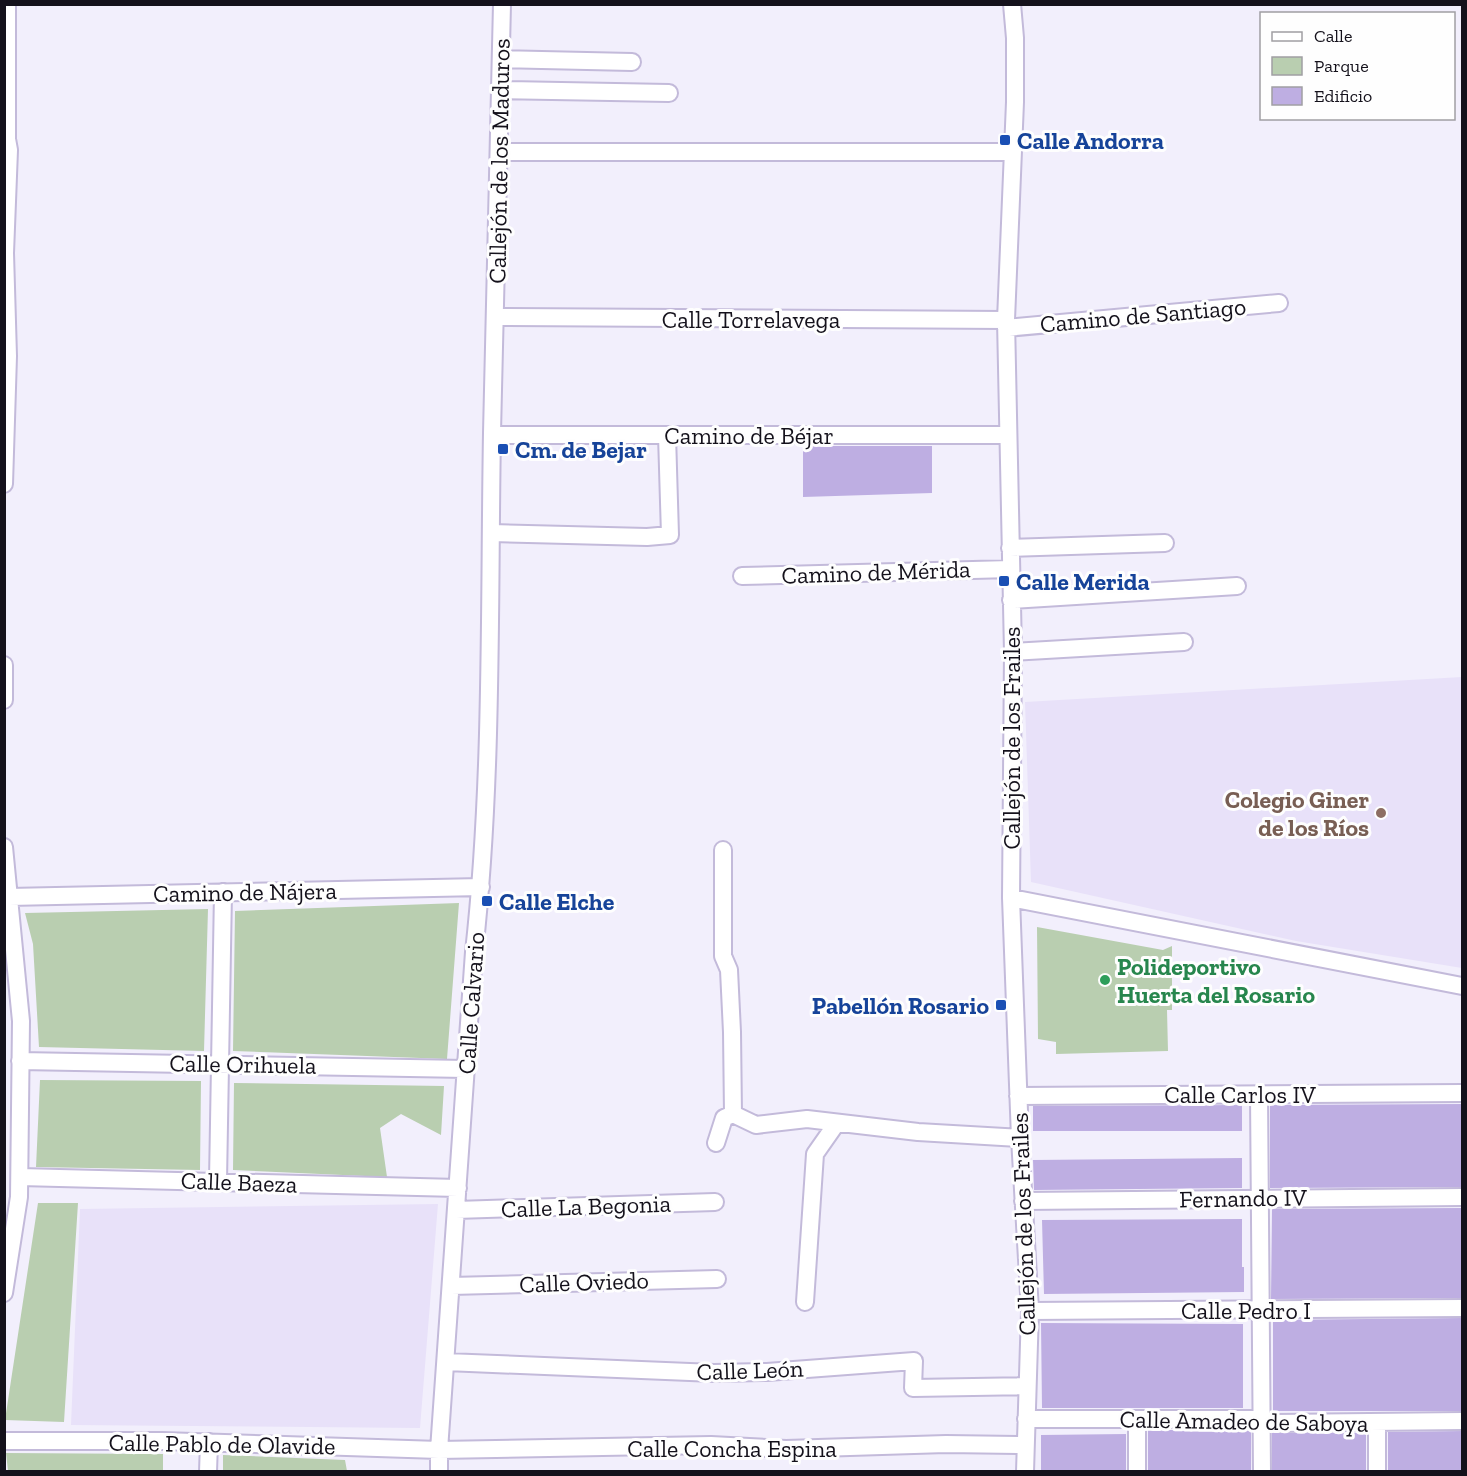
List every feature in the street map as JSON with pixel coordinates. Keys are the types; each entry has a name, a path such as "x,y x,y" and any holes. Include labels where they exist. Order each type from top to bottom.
{"street":[{"path":"4,484 8,356 5,254 9,150 7,139 7,4"},
{"name":"Callejón de los Maduros","path":"495,317 502,4"},
{"name":"Callejón de los Frailes","path":"1012,4 1015,102 1006,324 1012,652 1011,898 1018,1096 1030,1311 1025,1472"},
{"path":"501,58 632,62"},
{"path":"501,90 669,93"},
{"path":"500,152 1012,152"},
{"name":"Camino de Santiago","path":"1006,324 1279,303"},
{"name":"Calle Torrelavega","path":"495,317 1006,324"},
{"name":"Calle Calvario","path":"439,1472 487,782 495,317"},
{"name":"Camino de Béjar","path":"492,435 1007,435"},
{"path":"492,533 670,536 667,435"},
{"path":"1010,548 1165,543"},
{"name":"Camino de Mérida","path":"742,576 1011,569"},
{"path":"1011,600 1237,586"},
{"path":"1012,652 1184,642"},
{"path":"4,665 4,700"},
{"path":"4,847 9,897 10,955 21,1021 19,1197 4,1293"},
{"path":"723,850 723,956 729,970 733,1114"},
{"name":"Camino de Nájera","path":"9,897 481,887"},
{"path":"218,1181 223,892"},
{"path":"1011,898 1462,986"},
{"name":"Calle Orihuela","path":"20,1061 220,1063 466,1070"},
{"name":"Calle Carlos IV","path":"1018,1096 1462,1093"},
{"path":"1259,1094 1262,1472"},
{"path":"716,1143 724,1118 733,1114 756,1125 807,1119 918,1132 1020,1138"},
{"path":"805,1302 815,1154 836,1124"},
{"name":"Calle Baeza","path":"20,1177 458,1188"},
{"name":"Fernando IV","path":"1023,1201 1462,1197"},
{"name":"Calle La Begonia","path":"456,1210 715,1202"},
{"name":"Calle Oviedo","path":"451,1286 717,1279"},
{"name":"Calle Pedro I","path":"1030,1311 1462,1308"},
{"name":"Calle León","path":"446,1362 714,1373 767,1372 914,1361 913,1388 1026,1386"},
{"name":"Calle Amadeo de Saboya","path":"1026,1419 1261,1419 1277,1423 1377,1424 1462,1421"},
{"path":"1137,1419 1137,1472"},
{"path":"1377,1424 1377,1472"},
{"name":"Calle Pablo de Olavide","path":"4,1441 209,1442 439,1450"},
{"path":"208,1472 209,1442"},
{"name":"Calle Concha Espina","path":"439,1450 711,1445 786,1449 946,1444 1025,1445"}],"shaded area":[{"path":"1462,677 1462,968 1296,941 1031,882 1025,702"},
{"path":"438,1204 420,1428 71,1425 80,1209"}],"green space":[{"path":"459,903 447,1059 233,1051 235,911"},
{"path":"208,909 204,1051 39,1047 33,944 25,913"},
{"name":"Polideportivo Huerta del Rosario","path":"1037,927 1163,950 1172,946 1172,1010 1167,1010 1168,1051 1056,1054 1056,1042 1038,1039"},
{"path":"40,1080 201,1081 200,1170 36,1167"},
{"path":"234,1083 444,1086 441,1135 401,1114 380,1128 387,1177 233,1170"},
{"path":"38,1203 78,1203 64,1422 5,1420"},
{"path":"6,1453 163,1454 163,1471 8,1471"},
{"path":"223,1455 345,1460 347,1471 223,1471"}],"building":[{"path":"803,446 932,446 932,493 803,497"},
{"path":"1462,1104 1462,1187 1270,1188 1270,1105"},
{"path":"1242,1105 1242,1131 1033,1131 1033,1106"},
{"path":"1242,1158 1242,1188 1034,1190 1033,1160"},
{"path":"1462,1208 1462,1298 1271,1299 1272,1209"},
{"path":"1242,1219 1244,1292 1044,1294 1042,1220"},
{"path":"1462,1318 1462,1411 1273,1411 1273,1320"},
{"path":"1041,1323 1243,1324 1243,1408 1042,1408"},
{"path":"1148,1430 1251,1430 1251,1472 1148,1472"},
{"path":"1462,1431 1462,1472 1388,1472 1388,1432"},
{"path":"1272,1433 1366,1433 1366,1472 1272,1472"},
{"path":"1126,1434 1126,1472 1041,1472 1041,1435"}],"place":[{"name":"Calle Andorra","path":"1005,140"},
{"name":"Cm. de Bejar","path":"503,449"},
{"name":"Calle Merida","path":"1004,581"},
{"name":"Colegio Giner de los Ríos","path":"1381,813"},
{"name":"Calle Elche","path":"487,901"},
{"name":"Polideportivo Huerta del Rosario","path":"1105,980"},
{"name":"Pabellón Rosario","path":"1001,1005"}]}
